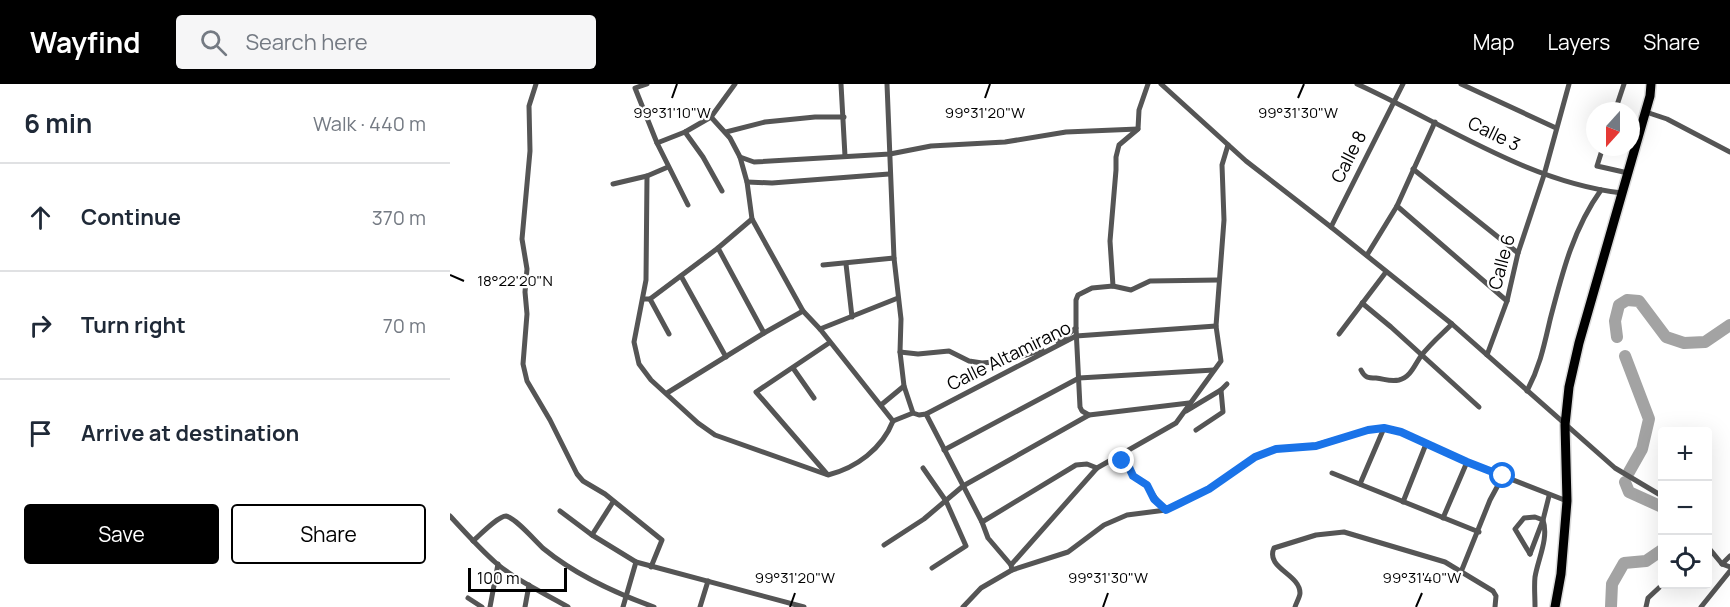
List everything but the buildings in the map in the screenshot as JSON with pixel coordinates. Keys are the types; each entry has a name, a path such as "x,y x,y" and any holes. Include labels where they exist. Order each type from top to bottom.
{"main road":[{"path":"1555,607 1561,574 1567,501 1565,425 1569,387 1579,343 1653,89"}],"street":[{"path":"536,84 529,105 530,151 525,186 522,239 527,269 525,292 527,314 523,364 527,381 577,474 662,540 651,567"},
{"path":"646,84 635,88 657,143 688,205"},
{"path":"657,143 685,132 711,117 735,84"},
{"path":"841,84 845,156"},
{"path":"887,84 889,174 904,386 913,413 919,416 926,414 988,538 1012,567"},
{"path":"1113,286 1110,241 1116,157 1119,145 1138,129 1140,110 1148,84"},
{"path":"1161,84 1228,145 1452,324 1615,468 1658,494"},
{"name":"Calle 3","path":"1357,84 1544,175 1601,190 1624,193"},
{"name":"Calle 8","path":"1331,227 1403,84"},
{"path":"1461,84 1556,128"},
{"name":"Calle 6","path":"1487,355 1508,301 1518,253 1544,175 1569,84"},
{"path":"1618,102 1624,84"},
{"path":"1643,84 1653,89"},
{"path":"1646,112 1667,119 1730,152"},
{"path":"711,117 726,132 740,157 747,182 752,219 803,311 893,421"},
{"path":"726,132 765,122 815,117 844,117"},
{"path":"1367,255 1397,207 1435,122"},
{"path":"740,157 754,162 890,154 931,146 1005,142 1066,132 1138,129"},
{"path":"685,132 722,191"},
{"path":"963,607 981,588 1012,567 1097,468 1176,423 1221,361 1216,326 1224,220 1222,165 1228,145"},
{"path":"1600,156 1597,166 1629,173"},
{"path":"613,184 647,176 668,167"},
{"path":"1413,169 1518,253"},
{"path":"747,182 772,183 889,174"},
{"path":"647,176 646,299 634,342 639,364 651,380 698,423 715,435 828,475 845,471 872,452 889,432 893,421 913,413"},
{"path":"1527,391 1538,369 1561,276 1577,230 1601,190"},
{"path":"1397,207 1508,301"},
{"path":"646,299 681,276 752,219"},
{"path":"718,248 764,333"},
{"path":"823,265 894,258"},
{"path":"846,264 852,317"},
{"path":"1339,334 1386,272"},
{"path":"681,276 726,357"},
{"path":"1089,415 1080,407 1076,336 1078,295 1092,288 1113,286 1131,290 1150,281 1218,280"},
{"path":"820,329 898,298"},
{"path":"646,299 669,334"},
{"path":"1362,303 1479,406"},
{"path":"667,393 803,311"},
{"path":"1361,370 1368,378 1389,381 1403,379 1452,324"},
{"name":"Calle Altamirano","path":"926,414 1076,336 1216,326"},
{"path":"900,352 918,354 949,351 969,361 1006,361 1038,352 1060,341 1076,328"},
{"path":"828,475 756,392 829,343"},
{"path":"793,368 814,398"},
{"path":"944,450 1079,378 1214,370"},
{"path":"1182,414 1227,384"},
{"path":"881,405 904,386"},
{"path":"1196,430 1223,412 1221,390"},
{"path":"884,545 946,501 963,486 1089,415 1189,404"},
{"path":"1012,567 1068,552 1104,525 1127,515 1166,510 1209,489 1255,457 1276,449 1316,446 1368,430 1384,428 1401,432 1467,462 1549,496 1567,501"},
{"path":"1360,484 1384,428"},
{"path":"1403,501 1426,444"},
{"path":"1108,461 1122,461 1128,465 1133,476 1147,485 1154,499 1166,510"},
{"path":"1443,518 1467,462"},
{"path":"982,522 1076,465 1087,464 1097,468"},
{"path":"923,468 946,501 966,546 932,568"},
{"path":"1332,473 1479,532"},
{"path":"1461,572 1490,500 1503,476"},
{"path":"1543,520 1535,517 1524,518 1515,530 1530,554 1543,520 1549,496"},
{"path":"591,535 613,502"},
{"path":"561,511 591,535 636,562 804,607"},
{"path":"450,516 498,564 568,607"},
{"path":"473,541 500,518 506,516 546,550 595,583 654,607"},
{"path":"1535,606 1535,578 1542,549 1545,526 1543,520"},
{"path":"1295,607 1300,594 1298,586 1273,559 1274,548 1316,535 1344,532 1445,562 1493,591 1496,596 1495,607"},
{"path":"1701,607 1730,569 1722,564 1712,552"},
{"path":"1722,564 1730,556"},
{"path":"623,607 636,562"},
{"path":"490,607 498,564"},
{"path":"699,607 708,581"},
{"path":"525,607 529,585"},
{"path":"1646,607 1648,598 1658,589"},
{"path":"468,598 482,607"}],"waterway":[{"path":"1617,337 1615,321 1619,305 1627,300 1639,301 1666,337 1684,343 1705,342 1730,325"},
{"path":"1625,356 1649,419 1642,449 1629,472"},
{"path":"1625,482 1629,492 1658,505"},
{"path":"1611,607 1612,584 1624,563 1646,561 1658,553"}],"route":[{"path":"1122,461 1128,465 1133,476 1147,485 1154,499 1166,510 1209,489 1255,457 1276,449 1303,445 1316,446 1368,430 1384,428 1401,432 1503,476"}]}
